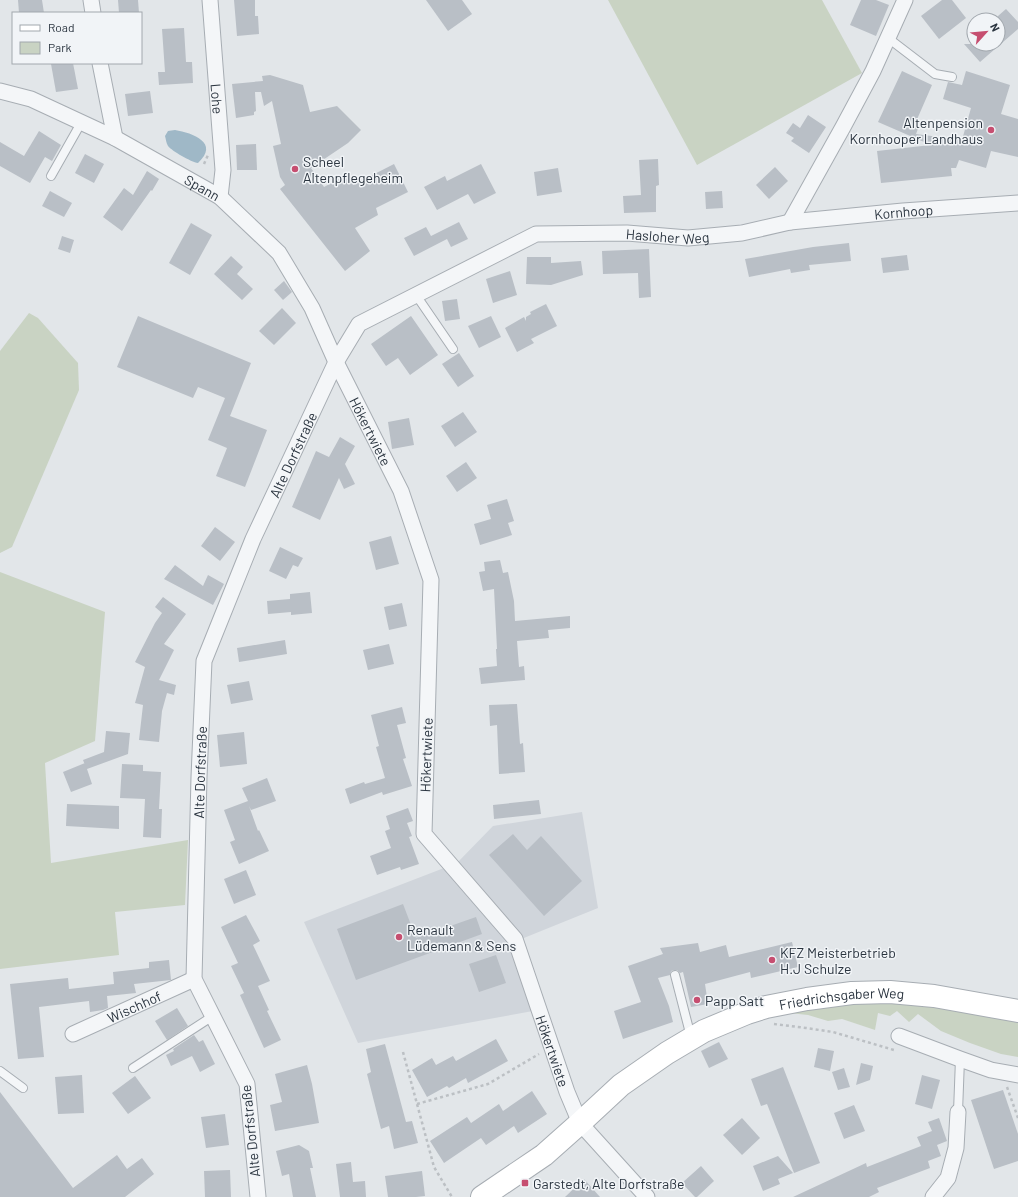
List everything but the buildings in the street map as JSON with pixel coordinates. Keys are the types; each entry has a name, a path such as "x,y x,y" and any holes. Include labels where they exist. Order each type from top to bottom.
{"main road":[{"name":"Friedrichsgaber Weg","path":"482,1197 544,1155 621,1085 667,1053 704,1031 766,1007 807,999 852,993 890,992 934,996 1018,1011"}],"street":[{"path":"91,0 93,12"},
{"name":"Lohe","path":"210,0 223,170 220,197"},
{"path":"790,222 847,121 873,71 904,0"},
{"path":"100,64 115,138"},
{"name":"Spann","path":"0,91 31,100 115,138 220,197 278,253 312,308 336,362"},
{"name":"Kornhoop","path":"790,222 903,211 1018,203"},
{"name":"Hasloher Weg","path":"336,362 359,324 536,234 627,233 688,238 742,233 790,222"},
{"name":"Alte Dorfstraße","path":"258,1197 247,1084 194,979 199,777 204,661 253,539 336,362"},
{"name":"Hökertwiete","path":"336,362 401,491 431,580 424,834 515,939 567,1092 580,1123 647,1197"},
{"name":"Wischhof","path":"73,1034 194,979"},
{"path":"899,1036 1012,1078"},
{"path":"933,1197 948,1178 956,1148 958,1112"}],"lane":[{"path":"888,38 935,74 952,77"},
{"path":"51,176 82,123"},
{"path":"416,295 453,349"},
{"path":"675,975 691,1038"},
{"path":"133,1068 213,1016"},
{"path":"958,1112 960,1059"},
{"path":"0,1071 23,1088"}],"path":[{"path":"774,1024 832,1032 900,1052"},
{"path":"417,1104 488,1084 552,1046"},
{"path":"403,1052 434,1167 452,1197"},
{"path":"1012,1078 1018,1118"}],"shaded area":[{"path":"582,812 598,908 509,944 533,1011 358,1043 304,922 457,863 493,826"}],"green space":[{"path":"608,0 822,0 862,73 697,165"},
{"path":"29,313 38,318 78,363 79,390 12,547 0,553 0,351"},
{"path":"0,572 105,612 95,741 45,763 51,863 188,840 185,905 115,912 119,955 0,969"},
{"path":"873,1000 933,1004 1018,1018 1018,1057 1001,1054 941,1031 918,1014 909,1022 897,1011 890,1016 878,1013 875,1030 842,1019 828,1021 808,1015 789,1013 807,1007"}],"water":[{"path":"175,130 196,136 202,140 206,150 204,156 198,163 191,161 173,151 168,146 165,136 168,131"}],"place":[{"name":"Altenpension Kornhooper Landhaus","path":"991,130"},
{"name":"Scheel Altenpflegeheim","path":"295,169"},
{"name":"Renault Lüdemann & Sens","path":"399,937"},
{"name":"KFZ Meisterbetrieb H.J Schulze","path":"772,960"},
{"name":"Papp Satt","path":"697,1000"},
{"name":"Garstedt, Alte Dorfstraße","path":"525,1183"}]}
